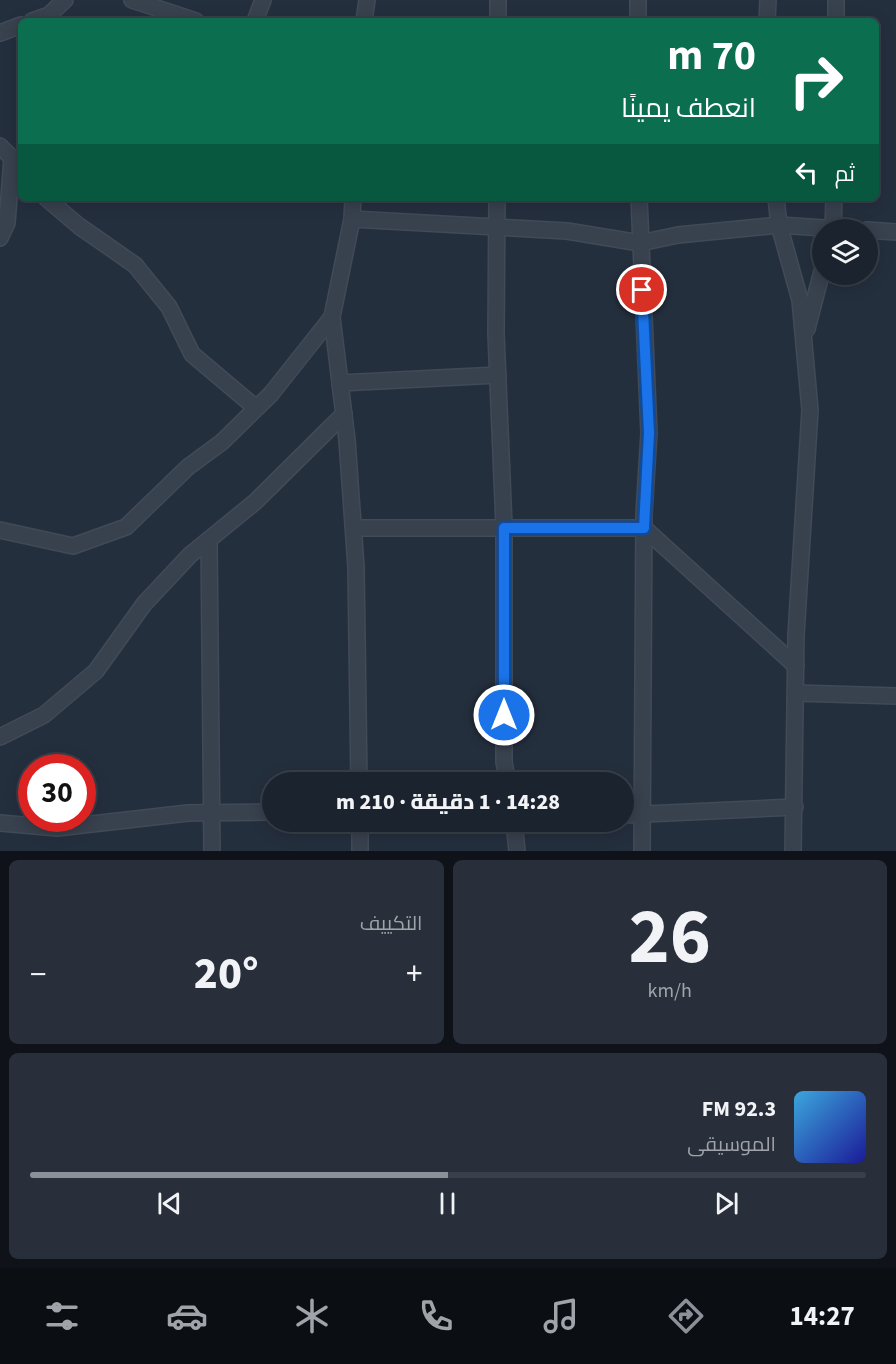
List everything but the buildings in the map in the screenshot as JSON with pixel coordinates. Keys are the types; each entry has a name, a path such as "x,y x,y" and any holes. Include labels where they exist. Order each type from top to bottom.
{"street":[{"path":"40,18 49,15 65,0"},
{"path":"132,0 187,18"},
{"path":"256,18 263,0"},
{"path":"365,18 368,0"},
{"path":"498,0 498,18"},
{"path":"638,0 638,18"},
{"path":"767,18 768,0"},
{"path":"836,0 836,18"},
{"path":"0,33 18,26"},
{"path":"0,146 17,162 7,223 0,238"},
{"path":"49,201 79,226 135,265 169,307 192,354 256,408"},
{"path":"353,201 352,219 332,317 344,414 357,567 359,772"},
{"path":"497,201 498,375 504,528 504,762 506,772"},
{"path":"639,201 649,433 644,528 642,851"},
{"path":"776,201 778,225 800,300 810,410 796,666 794,851"},
{"path":"833,219 834,201"},
{"path":"352,219 567,231 640,243 678,235 778,225 812,227"},
{"path":"878,231 896,232"},
{"path":"804,342 818,285"},
{"path":"0,530 73,546 126,527 188,467 222,442 256,408 332,317"},
{"path":"340,383 498,375"},
{"path":"0,737 44,715 96,670 144,604 190,555 255,502 344,414"},
{"path":"354,528 644,528 796,666"},
{"path":"209,540 212,851"},
{"path":"796,693 896,696"},
{"path":"634,814 795,807"},
{"path":"0,823 57,828 211,813 262,812"},
{"path":"360,832 360,851"},
{"path":"515,832 517,851"}],"route":[{"path":"504,715 504,528 644,528 649,433 642,290"}]}
